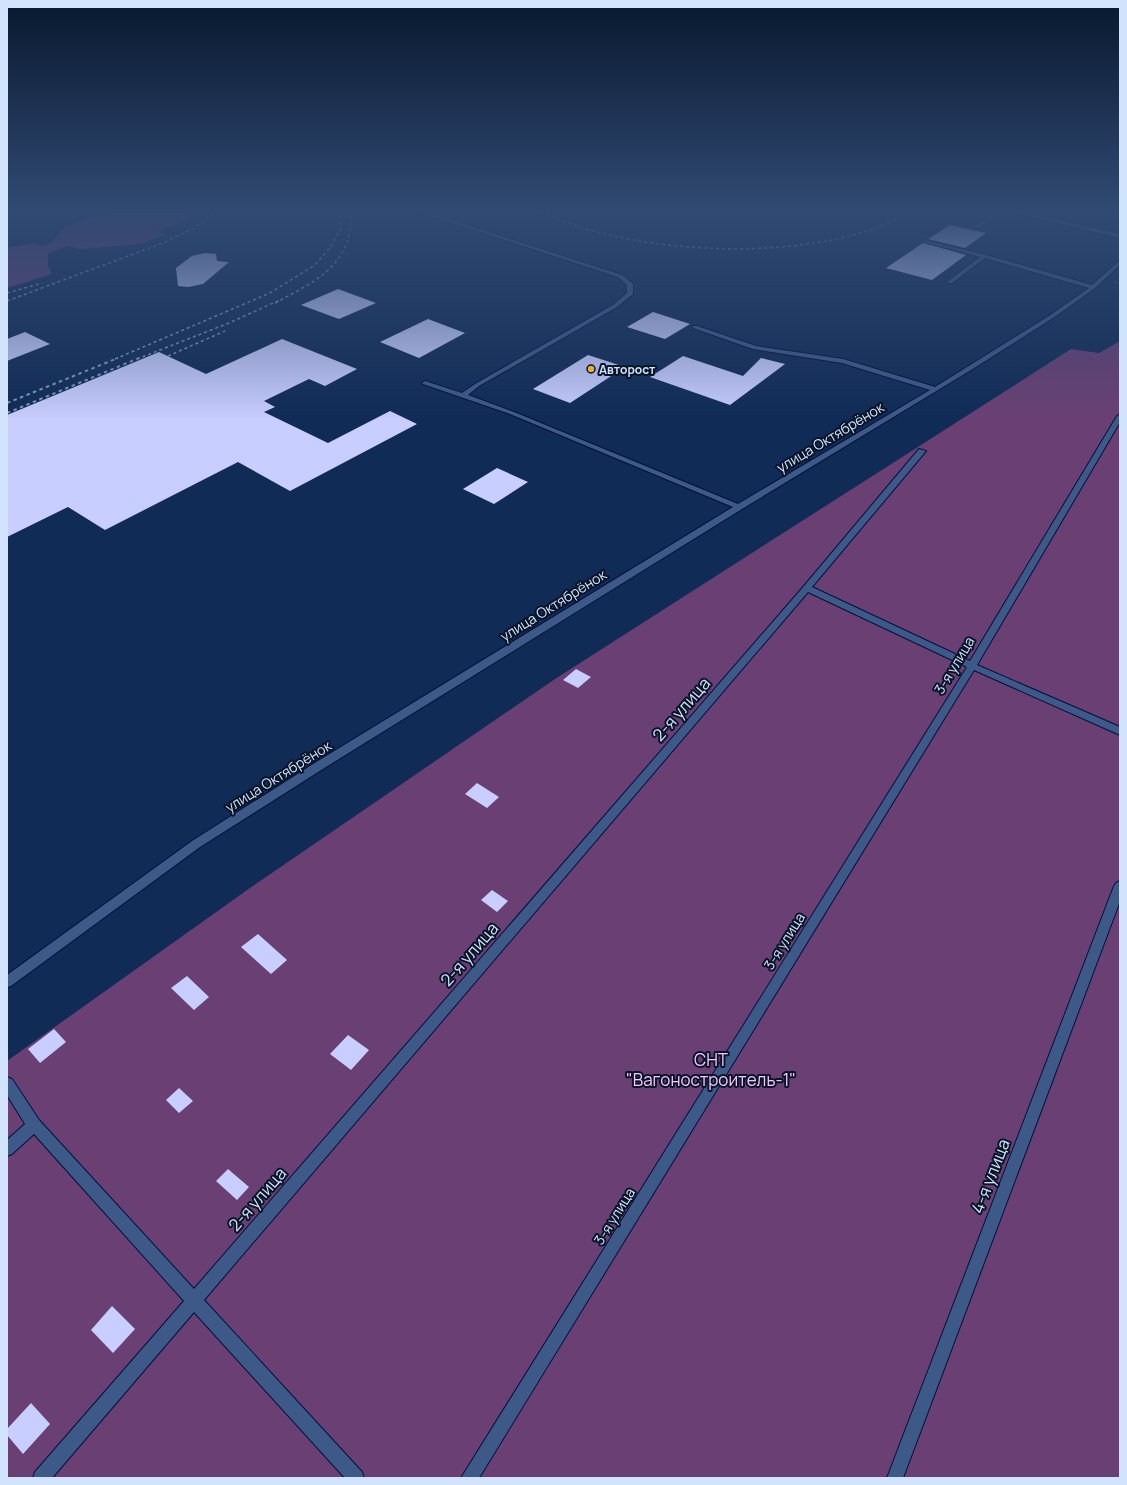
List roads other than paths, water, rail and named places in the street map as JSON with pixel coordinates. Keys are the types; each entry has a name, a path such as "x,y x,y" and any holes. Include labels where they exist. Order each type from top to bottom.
{"street":[{"path":"463,395 477,385 570,330 615,306 630,294 630,284 627,281"},
{"path":"1073,281 1093,287"},
{"name":"улица Октябрёнок","path":"7,982 196,844 322,764 739,507 935,390 1054,315 1099,281"},
{"path":"695,328 755,348 843,361 935,390"},
{"path":"425,383 512,413 739,507"},
{"name":"3-я улица","path":"469,1478 972,666 1120,416"},
{"name":"2-я улица","path":"41,1478 807,588 922,451"},
{"path":"807,588 972,666 1120,730"},
{"name":"4-я улица","path":"895,1478 1120,886"},
{"path":"7,1083 34,1125 356,1478"},
{"path":"7,1149 34,1125"}],"railway":[{"path":"7,301 60,281"},
{"path":"115,359 270,293 289,281"},
{"path":"275,303 314,281"},
{"path":"7,293 42,283"},
{"path":"137,359 229,323 280,300"},
{"path":"168,356 225,331"},
{"path":"7,403 118,358"},
{"path":"7,413 139,358"}],"place":[{"name":"Авторост","path":"591,369"}],"park label":[{"name":"СНТ \"Вагоностроитель-1\"","path":"711,1069"}]}
